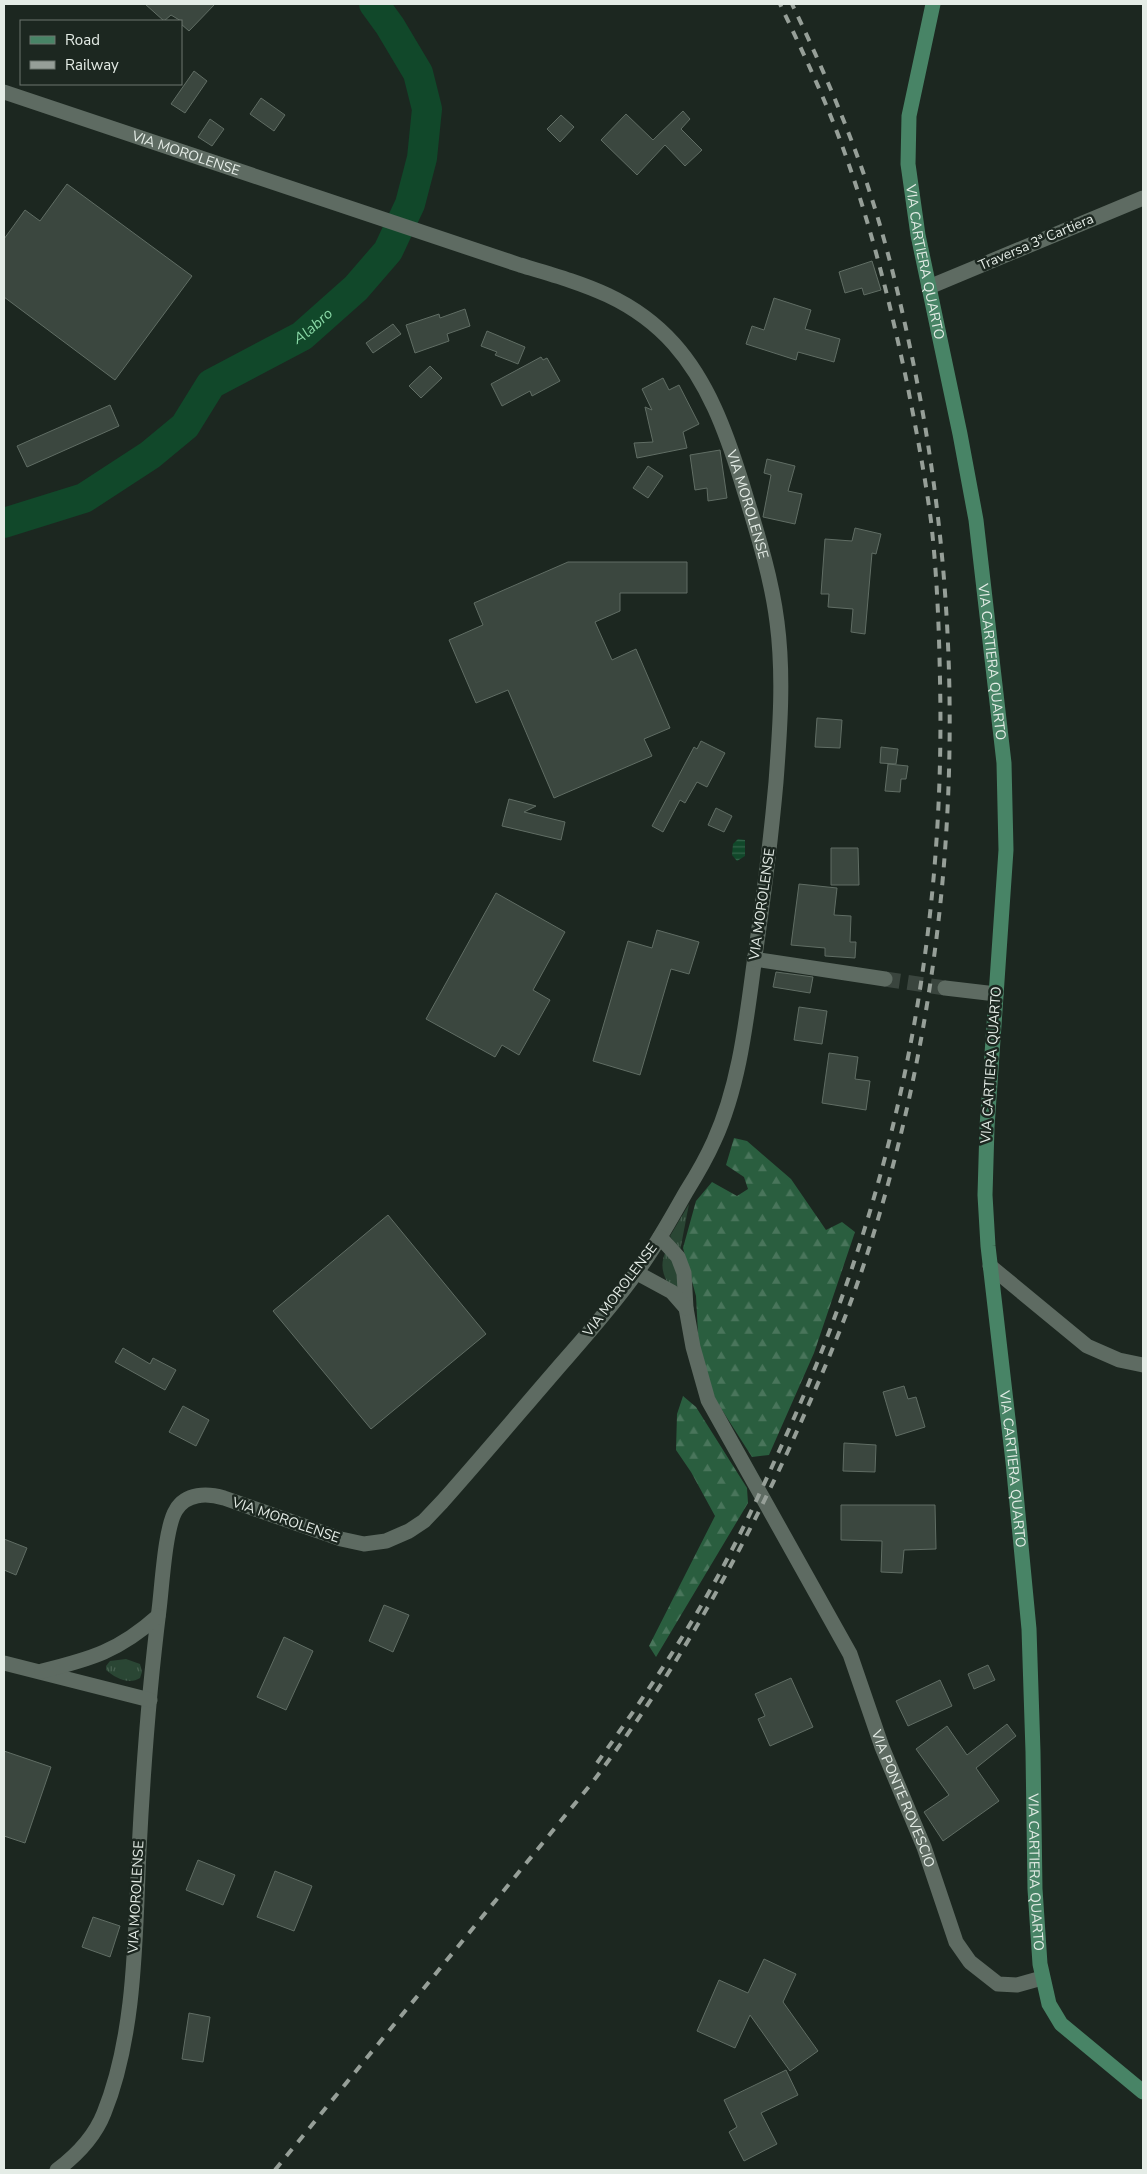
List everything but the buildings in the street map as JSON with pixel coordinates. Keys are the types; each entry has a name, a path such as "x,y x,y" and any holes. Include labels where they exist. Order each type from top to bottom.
{"street":[{"name":"VIA CARTIERA QUARTO","path":"932,4 913,89 907,137 908,164 912,205 976,520 1000,721 1006,833 985,1169 990,1266 1012,1453 1029,1629 1033,1720 1035,1889 1042,1978 1049,2004 1061,2024 1143,2092"},
{"name":"VIA MOROLENSE","path":"4,92 370,215 580,283 627,304 658,328 683,354 715,410 737,468 758,538 774,599 780,642 779,747 770,845 739,1053 726,1112 709,1152 637,1273 610,1308 442,1502 424,1521 402,1535 378,1543 358,1543 216,1496 200,1495 187,1499 174,1512 170,1528 158,1616 150,1700 132,1977 123,2052 110,2096 99,2124 87,2142 57,2170"},
{"name":"Traversa 3ª Cartiera","path":"929,287 1143,198"},
{"path":"754,959 885,979"},
{"path":"945,988 996,994"},
{"path":"660,1237 674,1251 683,1267 686,1282 686,1308"},
{"path":"990,1266 1087,1346 1119,1360 1143,1365"},
{"path":"637,1273 672,1292 686,1308"},
{"name":"VIA PONTE ROVESCIO","path":"686,1308 704,1392 735,1452 850,1654 877,1734 924,1847 956,1942 970,1962 998,1984 1017,1986 1042,1978"},
{"path":"40,1672 108,1652 133,1638 158,1616"},
{"path":"4,1662 150,1700"}],"green space":[{"path":"734,1138 747,1141 791,1179 826,1230 842,1222 855,1232 814,1353 769,1455 752,1457 715,1399 699,1353 696,1296 683,1248 696,1201 712,1182 737,1196 748,1189 744,1177 726,1165"},
{"path":"689,1204 680,1251 670,1236"},
{"path":"666,1251 672,1256 685,1290 669,1285 663,1273 662,1264"},
{"path":"683,1396 696,1407 747,1488 748,1503 656,1657 649,1646 715,1516 691,1472 676,1450 677,1414"},
{"path":"126,1659 140,1664 142,1672 140,1678 131,1681 122,1680 106,1670 106,1666 110,1661"}],"shaded area":[{"path":"738,839 745,840 745,856 737,861 732,855 733,844"}],"waterway":[{"name":"Alabro","path":"4,523 84,498 150,455 185,426 211,384 302,336 356,288 388,251 410,204 422,158 427,109 418,73 390,26 374,4"}],"tunnel":[{"path":"885,979 945,988"}],"railway":[{"path":"597,1763 666,1662 715,1581 763,1487 820,1357 854,1263 882,1169 905,1074 922,977 933,880 939,781 939,640 933,541 920,452 893,319 858,193 810,67 780,4"},
{"path":"275,2170 591,1784 620,1745 674,1664 745,1538 808,1406 855,1291 896,1156 920,1042 938,928 947,812 950,697 944,581 931,466 911,352 890,260 870,192 854,148 829,86 792,4"}]}
